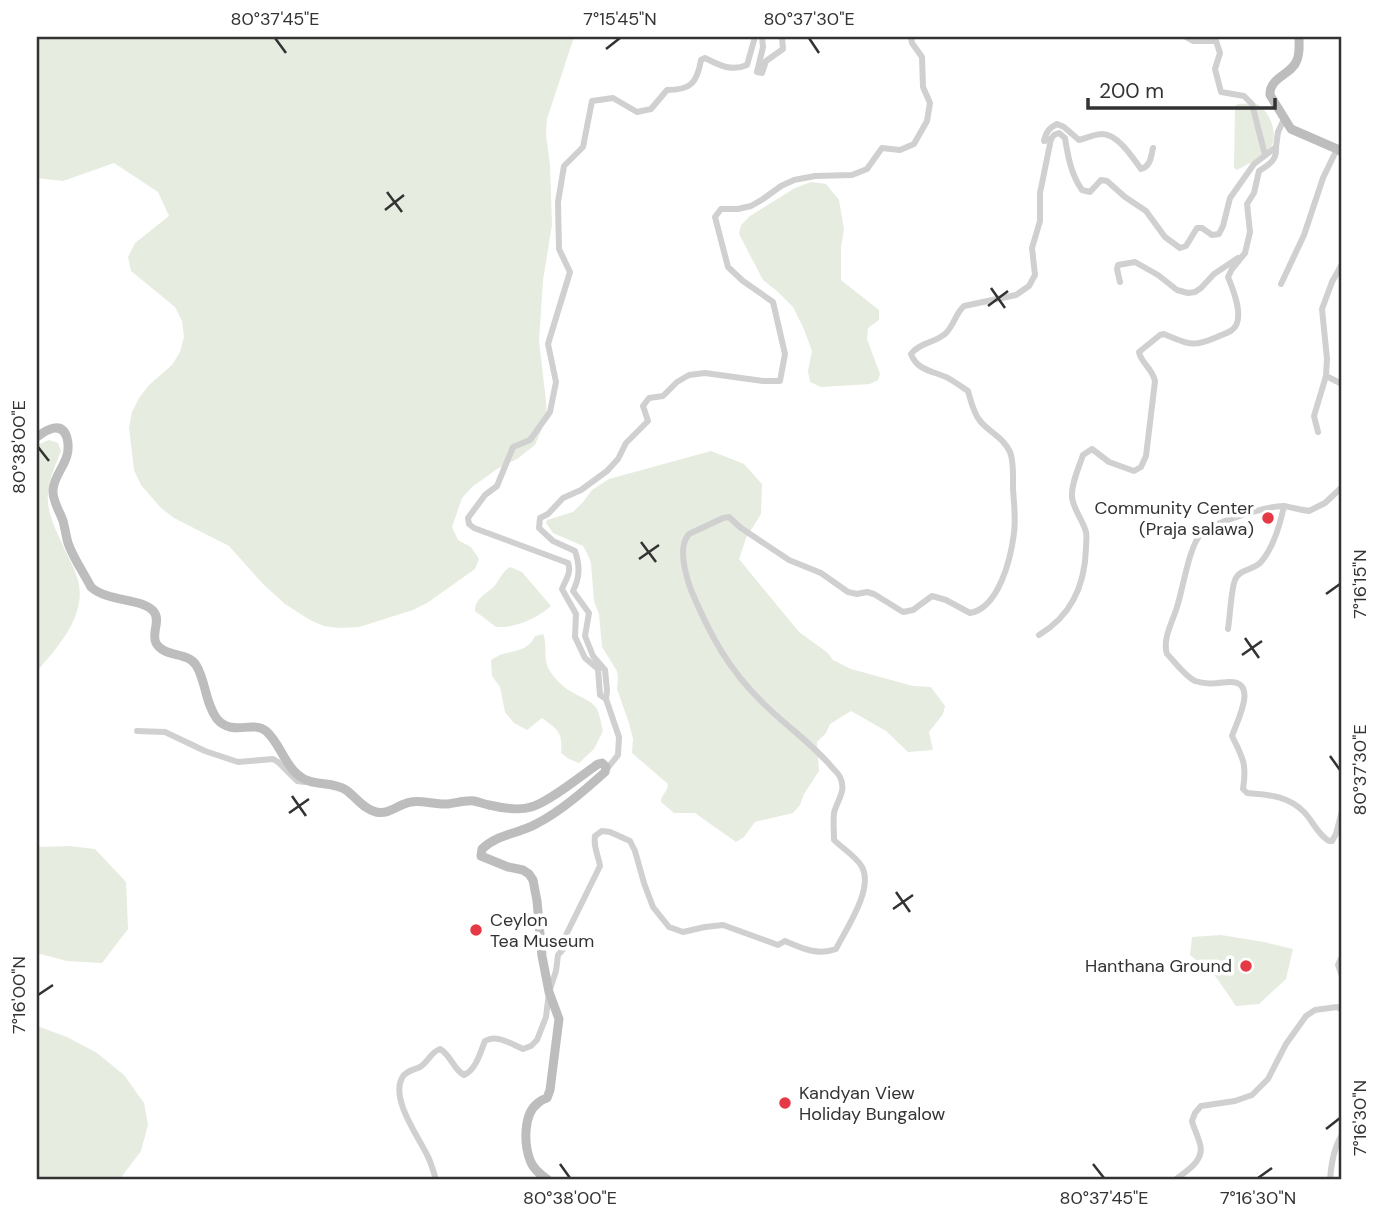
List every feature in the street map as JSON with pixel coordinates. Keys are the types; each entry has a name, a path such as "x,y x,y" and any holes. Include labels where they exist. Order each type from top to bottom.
{"street":[{"path":"606,699 600,695 598,669 586,658 575,637 576,614 562,589 568,575 568,563 474,528 469,524 468,518 485,495 498,485 513,447 530,440 550,412 556,382 548,344 570,272 559,249 558,202 564,166 583,147 592,101 613,98 637,112 651,109 667,90 680,90 691,86 698,74 701,60 705,58 721,66 738,69 747,65 755,37"},
{"path":"762,37 763,47 757,72 762,73 766,61 783,48 782,37"},
{"path":"548,1180 530,1162 525,1135 529,1116 536,1104 548,1098 559,1019 549,992 542,956 533,880 523,870 485,859 481,856 482,849 489,842 507,834 536,825 577,797 605,772 618,755 619,737 606,699 605,670 593,656 585,636 589,613 573,591 578,582 579,564 575,551 553,541 539,528 540,518 548,514 563,498 581,490 607,471 618,459 626,443 648,421 643,406 649,398 663,397 677,382 689,375 705,373 780,381 785,354 772,302 728,267 715,217 722,209 751,206 794,180 815,176 852,175 867,169 882,148 900,150 914,144 927,121 930,103 923,87 922,57 911,37"},
{"path":"1186,37 1193,41 1216,41 1220,53 1215,69 1221,92 1244,96 1252,104 1265,155"},
{"path":"1281,284 1304,235 1323,178 1340,150 1291,129 1270,95 1271,85 1297,61 1299,37"},
{"path":"1039,635 1052,627 1071,605 1077,595 1085,563 1086,532 1072,493 1083,455 1091,449 1109,462 1134,471 1141,467 1146,456 1155,381 1153,373 1140,358 1139,352 1160,335 1164,334 1188,344 1199,344 1234,330 1237,324 1237,300 1228,277 1245,253 1250,232 1247,204 1254,192 1259,171 1273,162 1278,132 1284,118"},
{"path":"1051,139 1044,141 1045,134 1050,127 1057,124 1079,140 1100,134 1109,135 1123,145 1142,169 1150,162 1153,148"},
{"path":"436,1180 430,1160 405,1116 400,1080 403,1074 423,1065 440,1049 458,1072 464,1075 473,1068 485,1041 489,1038 496,1037 523,1049 537,1040 546,1017 558,956 600,866 594,846 595,836 601,831 629,841 635,851 653,907 669,927 683,932 723,925 778,945 785,941 813,951 828,953 836,949 865,892 866,879 861,865 834,840 834,813 844,792 840,777 821,755 739,679 723,656 685,575 685,538 729,517 789,560 821,573 848,592 874,594 903,612 913,610 932,596 970,613 981,610 992,598 1009,563 1014,531 1010,452 1000,438 981,422 968,391 948,378 919,368 913,362 911,354 915,348 944,335 958,311 964,306 1016,295 1029,286 1035,275 1032,248 1040,221 1041,193 1054,135 1059,133 1065,138 1070,167 1082,190 1090,192 1101,180 1107,181 1146,211 1165,236 1180,248 1186,246 1198,228 1212,235 1219,233 1230,198 1254,164 1276,147"},
{"path":"1120,282 1118,265 1135,262 1177,290 1195,292 1214,274 1245,253"},
{"path":"1318,432 1314,416 1326,376 1327,359 1322,309 1342,264"},
{"path":"1326,376 1342,384"},
{"path":"37,437 48,428 57,428 63,431 67,438 68,458 53,487 53,495 69,544 91,587 107,597 149,607 156,618 154,638 157,645 162,651 188,658 195,663 211,709 218,720 225,726 260,728 268,733 296,774 311,783"},
{"path":"1342,487 1325,503 1310,511 1284,506 1264,508 1210,527 1200,534 1194,545 1165,649 1192,680 1207,684 1233,682 1242,686 1245,693 1244,703 1232,736 1245,762 1243,789 1247,793 1276,795 1290,802 1304,811 1322,837 1329,841 1332,841 1336,834 1342,811"},
{"path":"1228,629 1235,578 1261,561 1275,538 1284,506"},
{"path":"137,731 165,732 205,751 238,762 272,759 297,781 323,783 345,789 365,807 375,812 388,812 411,802 446,804 473,800 507,808 530,808 598,764 603,763 605,772"},
{"path":"1342,956 1338,965 1342,976"},
{"path":"1175,1180 1202,1154 1192,1121 1201,1106 1236,1101 1252,1095 1268,1079 1286,1044 1307,1016 1314,1010 1337,1007 1342,1010"},
{"path":"1331,1180 1334,1154 1342,1135"}],"shaded area":[{"path":"37,37 574,37 547,119 552,225 543,280 539,341 547,417 535,445 472,487 462,498 452,527 458,540 471,547 479,559 475,569 413,610 359,627 324,626 285,604 229,546 174,518 161,508 141,485 134,470 129,427 132,412 149,385 172,365 180,352 184,337 182,321 175,307 131,271 128,257 135,243 169,216 158,192 114,163 63,181 37,178"},
{"path":"1255,103 1265,110 1271,122 1273,141 1265,153 1237,170 1234,168 1235,106"},
{"path":"811,182 826,184 839,200 844,229 841,280 879,310 879,320 868,328 867,339 880,374 878,380 870,384 821,387 810,382 808,371 812,351 803,327 793,307 763,280 739,234 741,225 750,216 795,188"},
{"path":"49,440 58,443 61,451 50,483 49,508 54,526 76,573 80,590 79,603 70,628 37,671 37,445"},
{"path":"711,451 744,464 762,484 761,514 746,538 739,559 799,632 828,653 833,660 851,669 913,686 931,687 945,706 943,714 929,732 933,750 908,752 886,731 851,711 830,724 817,742 819,771 800,805 793,813 755,822 744,837 736,842 695,813 674,813 661,802 668,784 632,753 633,739 617,689 617,671 602,647 588,555 583,546 553,533 546,523 547,520 573,512 592,490 609,479"},
{"path":"510,567 522,572 551,606 525,622 496,627 475,611 476,606"},
{"path":"543,634 546,662 552,674 567,689 591,703 599,714 603,731 594,749 579,763 561,753 558,732 542,718 527,730 514,723 505,712 500,687 492,676 491,660 525,647 535,636"},
{"path":"69,846 95,849 126,882 128,929 102,963 67,961 37,953 37,847"},
{"name":"Hanthana Ground","path":"1221,935 1293,949 1286,979 1259,1004 1236,1006 1216,977 1190,955 1192,937"},
{"path":"37,1026 67,1037 97,1053 124,1075 144,1103 148,1125 141,1151 119,1180 37,1180"}],"place":[{"name":"Community Center (Praja salawa)","path":"1268,518"},
{"name":"Ceylon Tea Museum","path":"476,930"},
{"name":"Hanthana Ground","path":"1246,966"},
{"name":"Kandyan View Holiday Bungalow","path":"785,1103"}]}
